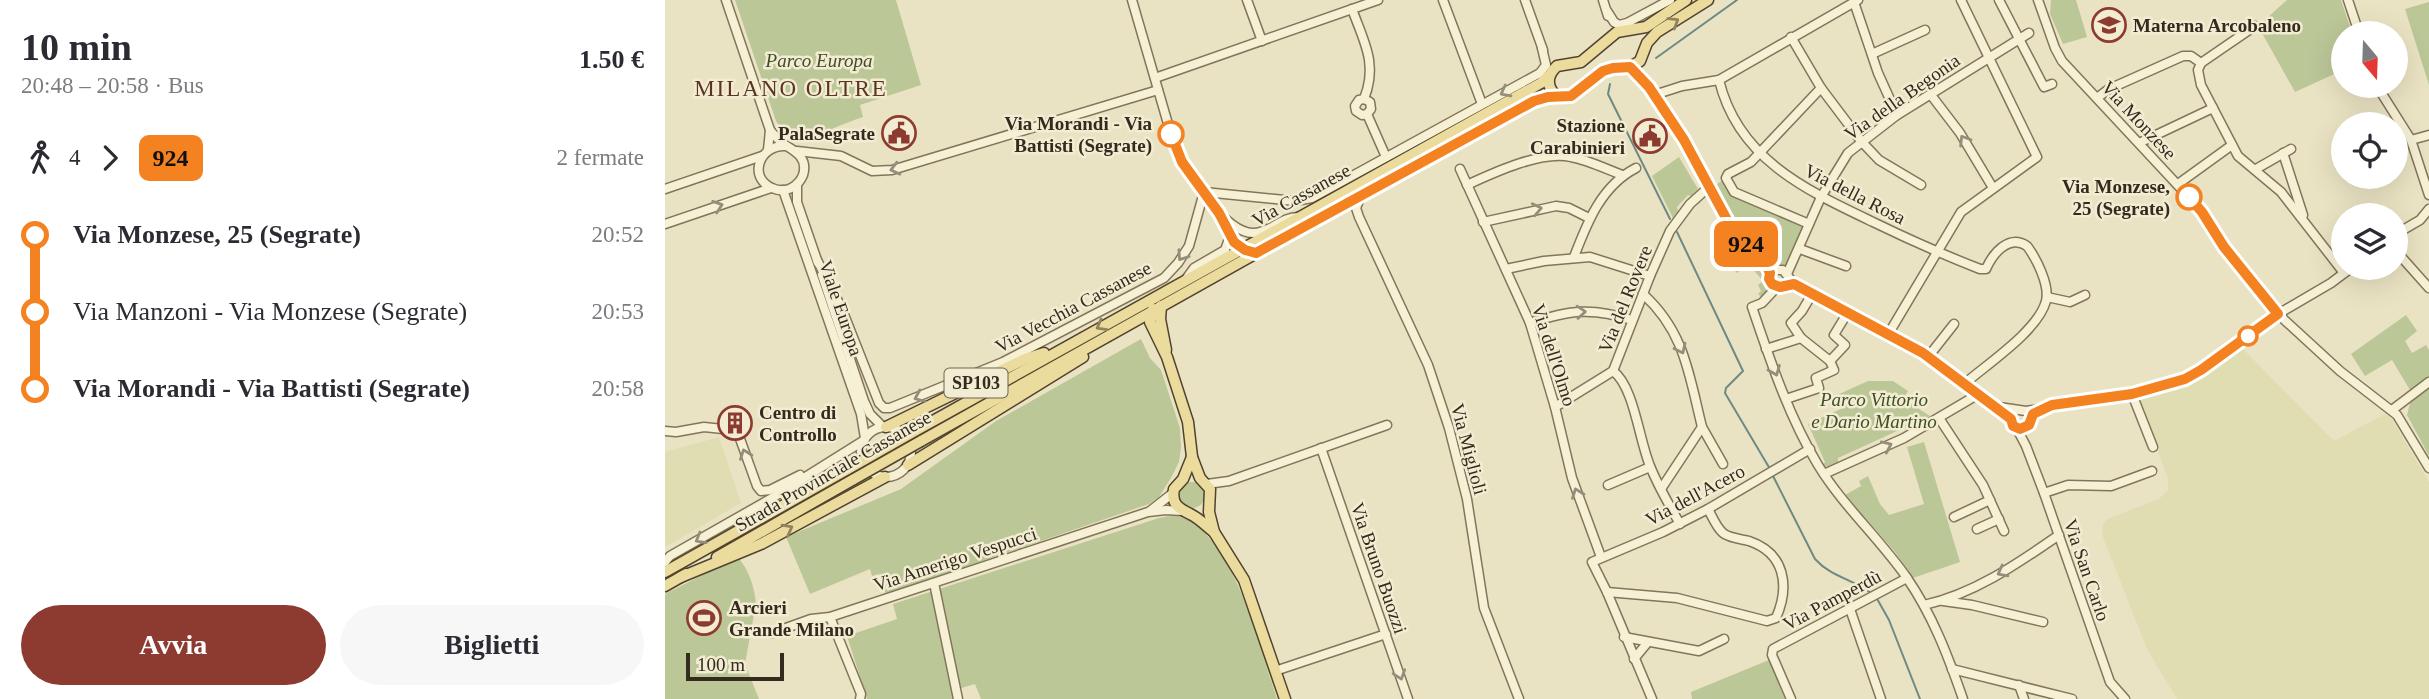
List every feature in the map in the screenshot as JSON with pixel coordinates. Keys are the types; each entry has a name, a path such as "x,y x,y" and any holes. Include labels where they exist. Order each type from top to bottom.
{"main road":[{"name":"Via Cassanese","path":"1032,365 1518,96 1550,75 1557,66 1581,62 1623,30 1646,27 1686,0"},
{"path":"1635,64 1657,32 1709,0"},
{"path":"1623,30 1638,35 1644,49"},
{"name":"Via Cassanese","path":"1056,365 1157,312 1256,253 1534,101 1575,94 1607,69 1635,64"},
{"path":"1550,75 1549,86 1558,97"},
{"path":"1217,275 1223,267 1237,258 1242,248 1256,253"},
{"path":"1186,279 1179,287 1158,300 1157,312 1167,357 1188,422 1192,457 1210,501 1214,531 1244,580 1285,699"},
{"path":"1135,307 1157,312"},
{"path":"1157,312 1150,322 1167,357"},
{"path":"908,465 1138,326 1152,328"},
{"path":"1088,355 1098,341"},
{"name":"SP103","path":"885,427 1025,359 1067,344"},
{"name":"Strada Provinciale Cassanese","path":"665,572 1032,365"},
{"name":"Strada Provinciale Cassanese","path":"665,586 1056,365"},
{"path":"1192,457 1183,478 1175,486 1175,505 1214,531"},
{"path":"1183,478 1192,476 1204,481"},
{"path":"681,577 761,544 885,477"},
{"path":"1187,513 1199,513 1210,501"}],"street":[{"path":"726,0 770,130 786,146 797,151 841,156 872,171 882,172 960,150 1158,90"},
{"path":"1132,0 1178,154 1217,210 1230,236 1242,248"},
{"path":"1247,0 1262,41"},
{"path":"1155,78 1378,0"},
{"path":"1443,0 1482,104"},
{"path":"1525,0 1549,65 1550,75"},
{"path":"1603,0 1610,23 1623,30"},
{"path":"1607,11 1614,22 1625,24 1668,0"},
{"path":"1889,334 1961,212 2037,157 1961,0"},
{"path":"1999,0 2044,87 2052,84"},
{"name":"Via Monzese","path":"2038,0 2057,55 2199,208 2224,247 2278,314 2340,371 2392,410 2403,422 2429,468"},
{"path":"2348,0 2355,21"},
{"path":"1654,95 1682,86 1719,80 1856,1 1871,54 1897,115"},
{"path":"1352,9 1370,60 1370,85 1364,99"},
{"path":"2255,26 2200,63 2199,78 2240,159 2256,169 2279,190 2331,252"},
{"path":"1871,54 1926,30"},
{"name":"Via della Begonia","path":"1779,278 1792,264 1821,197 1848,153 1897,115 2029,33"},
{"path":"1791,37 1821,88 1861,141 1879,160 1921,185"},
{"path":"1204,192 1304,200 1542,71 1546,65 1542,48"},
{"path":"2097,98 2109,89 2181,57 2190,55 2200,63"},
{"path":"1635,64 1684,140 1732,229 1779,278 1928,357 2011,419 2013,413 2132,394 2193,375 2278,314 2331,280"},
{"name":"Via della Rosa","path":"1719,80 1728,108 1760,153 1786,176 1821,197 1938,253 1982,270 1987,268 1993,254 2001,247 2014,242 2023,243 2030,249 2047,297"},
{"path":"1809,224 1740,194 1731,188 1726,175 1744,166 1760,153 1821,88"},
{"path":"1931,95 1959,133 1993,188"},
{"path":"2385,98 2411,140 2429,194"},
{"path":"1364,99 1357,101 1355,108 1360,114 1367,114"},
{"path":"1364,99 1371,104 1367,114 1386,157"},
{"path":"2139,144 2213,108"},
{"path":"770,130 765,153 759,164 759,174 771,188"},
{"path":"2411,140 2429,135"},
{"path":"2178,184 2232,145"},
{"path":"665,189 765,153 776,146 786,146"},
{"name":"Viale Europa","path":"797,151 804,168 797,184 797,201 863,401 870,414 885,427"},
{"path":"2256,169 2287,151 2305,222"},
{"path":"1467,185 1510,166 1557,156 1572,157 1622,175"},
{"path":"1574,257 1589,218 1622,175 1636,168"},
{"name":"Via dell'Olmo","path":"1460,169 1530,323 1555,407 1572,478 1601,557"},
{"path":"665,224 771,188 783,190 797,184"},
{"name":"Via del Rovere","path":"1555,407 1613,371 1670,231 1679,217 1710,186"},
{"name":"Viale Europa","path":"783,190 861,414 864,440"},
{"name":"Via Vecchia Cassanese","path":"817,261 841,307 879,403 884,408 890,408 1003,362 1164,278 1189,246 1204,192"},
{"path":"1217,210 1220,201 1237,194"},
{"path":"1359,217 1357,206 1361,196"},
{"path":"1483,222 1556,206 1569,208 1589,218"},
{"path":"1217,210 1241,231 1259,233 1286,218 1299,216"},
{"path":"1332,212 1347,210 1359,217"},
{"path":"2408,226 2427,214"},
{"name":"Via Miglioli","path":"1359,217 1428,365 1451,433 1467,499 1484,608 1519,699"},
{"path":"1241,231 1242,248"},
{"path":"1186,279 1194,268 1223,252 1230,236"},
{"path":"1800,248 1846,267"},
{"path":"1506,269 1574,257 1600,258 1650,276"},
{"path":"2408,264 2429,288"},
{"path":"1779,278 1762,303 1752,307 1786,399 1824,474 1907,578 1924,605 1942,641 1963,699"},
{"path":"1643,294 1665,318 1686,359 1702,427 1723,464"},
{"path":"1786,399 1819,388 1816,378 1834,370 1830,361 1801,338 1791,323 1812,294"},
{"path":"1963,385 2032,327 2047,297 2070,302 2085,295"},
{"path":"1530,323 1563,313 1590,311 1606,312 1632,320"},
{"path":"1830,361 1845,345 1834,335 1847,312"},
{"path":"1928,357 1954,324"},
{"path":"1766,349 1801,338"},
{"path":"1613,371 1621,377 1630,397 1640,440 1650,467 1680,524"},
{"path":"2392,410 2429,382"},
{"path":"2132,394 2153,447"},
{"path":"1824,474 1904,438 1977,395"},
{"path":"1993,405 2005,410 2025,412"},
{"name":"Via San Carlo","path":"2025,412 2026,446"},
{"path":"1939,418 1983,485 2004,531"},
{"name":"Via San Carlo","path":"2011,419 2026,446 2110,682 2125,699"},
{"path":"1204,481 1229,481 1387,425"},
{"path":"665,431 676,432 704,427 732,430 739,436 758,488 764,492 837,457"},
{"path":"665,562 670,556 772,498 864,440 873,430 885,427 899,430 908,440 912,452 908,465 900,474 885,477 871,473 864,465 861,452 864,440"},
{"path":"1661,489 1702,427"},
{"path":"2017,429 2027,427"},
{"name":"Via Bruno Buozzi","path":"1321,448 1408,699"},
{"name":"Via dell'Acero","path":"1607,592 1592,562 1680,524 1810,449"},
{"path":"1608,485 1650,467"},
{"path":"2043,493 2068,485 2111,486 2152,471"},
{"path":"1210,501 1229,481"},
{"name":"Via Amerigo Vespucci","path":"1148,512 1173,493"},
{"path":"1954,517 1990,500"},
{"path":"1652,699 1607,592 1677,598 1767,621 1773,620 1780,608 1784,590 1779,562 1759,546 1724,534 1708,509"},
{"name":"Via Amerigo Vespucci","path":"772,633 811,619 829,617 1148,512 1166,510 1187,513"},
{"path":"1977,529 1999,519"},
{"path":"1924,605 1942,601 2007,570 2059,535"},
{"name":"Via Pamperdù","path":"1791,699 1772,657 1772,651 1907,578"},
{"path":"934,583 958,699"},
{"path":"1969,589 1972,605"},
{"path":"1942,601 1972,605 2043,622"},
{"path":"1850,609 1881,699"},
{"path":"829,617 861,694 860,699"},
{"path":"1275,671 1386,635"},
{"path":"1624,637 1699,651 1724,639"},
{"path":"1634,659 1648,642"},
{"path":"1952,669 2072,699"},
{"path":"2019,685 2024,699"}],"shaded area":[{"path":"2241,347 2334,441 2385,414 2391,418 2429,482 2429,699 2177,699 2147,649 2103,537 2102,526 2107,519 2159,499 2168,490 2168,478 2138,401 2192,382"},
{"path":"719,437 741,503 665,547 665,452"}],"green space":[{"name":"Parco Europa","path":"735,0 896,0 921,85 860,105 863,117 806,137 788,137 776,121"},
{"path":"2051,0 2076,0 2087,37 2063,44 2050,14"},
{"path":"2287,0 2341,0 2348,21 2331,21 2331,76 2295,92 2258,26"},
{"path":"2429,2 2429,85 2405,9"},
{"path":"1679,157 1698,189 1677,207 1678,211 1673,218 1652,176"},
{"path":"1723,180 1728,189 1804,224 1786,266 1771,265 1734,226 1714,186"},
{"path":"1722,228 1768,272 1766,279 1769,289 1761,297 1758,294 1761,291 1758,285 1763,281 1750,266 1736,273"},
{"path":"2406,315 2417,331 2405,341 2412,353 2426,345 2429,350 2429,377 2410,390 2392,360 2365,376 2351,354"},
{"path":"1141,339 1150,358 1161,370 1180,428 1179,462 1159,497 1149,504 886,594 879,574 872,576 870,569 810,594 786,537 901,489 996,421"},
{"name":"Parco Vittorio e Dario Martino","path":"1868,381 1893,381 1908,391 1903,399 1930,416 1838,458 1838,465 1822,466 1825,462 1808,424 1845,407 1839,394"},
{"path":"2429,388 2429,456 2407,415 2410,403"},
{"path":"1924,442 1960,562 1913,578 1895,552 1845,495 1861,486 1859,481 1868,476 1880,504 1889,515 1924,504 1907,447"},
{"path":"1192,482 1201,486 1205,495 1201,504 1192,508 1183,504 1179,495 1183,486"},
{"path":"1174,515 1195,524 1213,542 1228,565 1252,622 1277,699 981,699 975,684 951,691 953,699 867,699 847,636 897,619 893,604"},
{"path":"738,557 748,573 755,596 745,664 759,699 665,699 665,594"},
{"path":"1769,660 1785,699 1692,699 1691,692"}],"waterway":[{"path":"1656,58 1737,0"},
{"path":"1610,84 1608,94 1670,219"},
{"path":"1677,232 1743,371 1726,388 1725,393 1770,469"},
{"path":"1772,474 1815,559 1872,594"},
{"path":"1876,597 1889,620 1920,699"}],"bus line":[{"name":"924","path":"1171,134 1182,162 1219,213 1234,242 1245,250 1256,253 1534,101 1571,96 1603,71 1630,67 1649,87 1684,140 1732,229 1766,265 1772,284 1780,287 1794,284 1915,349 2011,419 2017,429 2024,429 2031,421 2030,416 2052,405 2132,394 2185,379 2278,314 2224,247 2189,197"}],"place":[{"name":"Materna Arcobaleno","path":"2109,25"},
{"name":"PalaSegrate","path":"899,133"},
{"name":"Via Morandi - Via Battisti (Segrate)","path":"1171,134"},
{"name":"Stazione Carabinieri","path":"1650,136"},
{"name":"Via Monzese, 25 (Segrate)","path":"2189,197"},
{"name":"Centro di Controllo","path":"735,423"},
{"name":"Arcieri Grande Milano","path":"704,618"}],"district":[{"name":"MILANO OLTRE","path":"791,88"}]}
